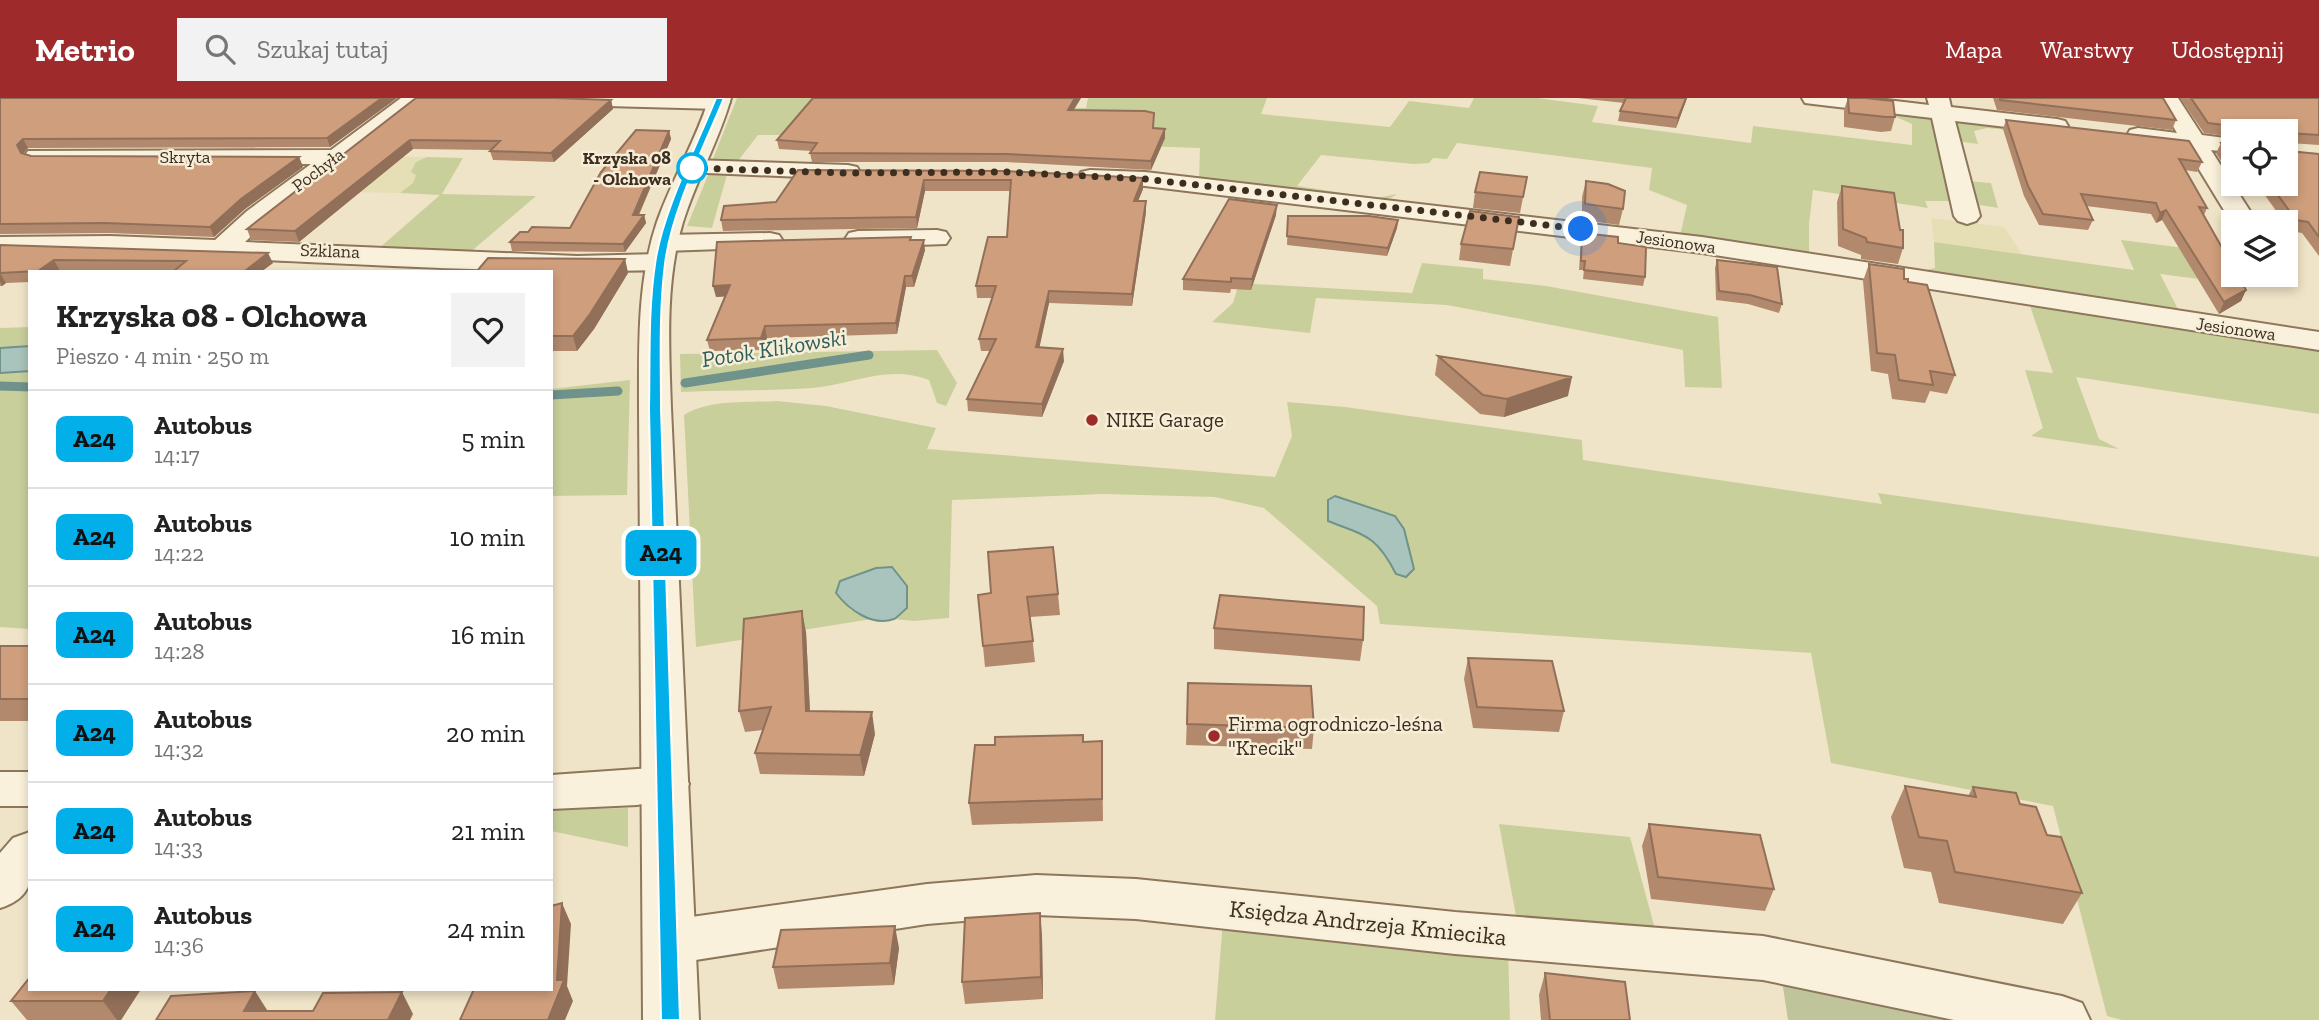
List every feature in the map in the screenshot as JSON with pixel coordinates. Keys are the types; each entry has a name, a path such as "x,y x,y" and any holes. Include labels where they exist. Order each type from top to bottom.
{"street":[{"name":"Pochyła","path":"224,247 256,217 415,98"},
{"path":"531,98 719,100 670,222 662,253 655,370 671,1020"},
{"path":"1813,98 1941,105 2076,128"},
{"path":"2167,98 2237,210"},
{"path":"1941,105 1953,167 1967,216"},
{"path":"2116,133 2221,145"},
{"name":"Skryta","path":"36,156 335,157"},
{"path":"693,167 872,172"},
{"name":"Jesionowa","path":"1062,175 1145,179 1676,242 2319,341"},
{"path":"828,240 937,238"},
{"name":"Szklana","path":"0,245 224,247 578,264 800,240"},
{"path":"553,792 637,789 666,784"},
{"path":"0,789 28,789"},
{"path":"0,888 28,853"},
{"name":"Księdza Andrzeja Kmiecika","path":"670,942 927,904 1036,895 1136,899 1455,933 1763,958 2062,1020"}],"shaded area":[{"path":"346,156 427,157 416,162 413,183 400,193 298,191"},
{"path":"1931,218 2004,227 2022,254 1934,242"}],"green space":[{"path":"737,98 820,98 794,135 758,135 734,166 711,164"},
{"path":"1088,98 1267,98 1261,114 1390,127 1409,101 1469,108 1474,98 1537,98 1598,106 1592,122 1751,143 1753,126 1912,145 1912,124 1894,116 1891,110 1931,119 1953,196 1950,201 1925,201 1928,208 1813,190 1809,256 1680,236 1687,205 1649,190 1652,168 1457,143 1447,159 1433,158 1429,163 1413,164 1321,155 1297,186 1377,198 1397,194 1385,199 1363,199 1199,182 1200,148 1111,145 951,109 1086,108"},
{"path":"1966,120 2049,134 1987,128 1974,131 1978,144 1956,141 1951,125 1956,121"},
{"path":"427,157 463,158 442,194 536,196 467,255 377,250 440,195 400,193 413,183 416,175 411,172 416,162"},
{"path":"728,171 712,228 687,226 709,173"},
{"path":"1967,181 1991,183 1998,208 1974,204"},
{"path":"2121,240 2221,252 2221,282 2160,274 2182,317 1915,272 1935,268 1934,242 2134,270"},
{"path":"1422,263 1483,269 1483,279 1546,286 1718,317 1722,388 1685,387 1683,350 1447,305 1316,298 1310,333 1212,322 1233,303 1239,283 1412,293"},
{"path":"2028,300 2319,343 2319,414 2076,377 2099,439 2119,449 2031,436 2043,428 2025,370 2053,373"},
{"path":"28,327 28,346 0,348 0,328"},
{"path":"937,350 957,383 946,406 937,403 929,380 900,374 871,376 812,388 681,392 680,354"},
{"path":"28,371 28,629 0,627 0,373"},
{"path":"630,380 627,495 553,496 553,389"},
{"path":"777,401 826,406 936,428 927,449 1275,477 1292,436 1287,402 1345,407 1582,440 1583,460 1882,504 1878,493 2319,557 2319,1020 2122,1020 2107,1016 2053,806 1831,763 1811,653 1380,624 1377,606 1264,508 1215,497 1104,494 952,500 949,618 914,621 893,619 907,608 849,609 872,619 696,647 684,415 717,404","holes":["1335,496 1376,509 1384,550 1362,532 1328,521"]},
{"path":"628,808 628,847 553,831 553,810"},
{"path":"1499,824 1630,837 1655,929 1517,921"},
{"path":"1223,921 1508,948 1510,1020 1215,1020"},
{"path":"1781,974 1994,1020 1788,1020"}],"water":[{"path":"28,346 28,371 0,373 0,348"},
{"path":"1335,496 1395,516 1404,529 1414,569 1406,577 1396,574 1382,551 1369,538 1328,521 1328,500"},
{"path":"892,567 907,586 907,608 894,619 869,619 847,605 836,593 840,581 876,568"}],"building":[{"path":"0,98 382,98 327,138 23,139 17,145 21,153 31,156 299,157 241,199 210,227 105,223 0,224"},
{"path":"416,98 611,100 551,153 490,151 500,141 410,140 295,231 247,229"},
{"path":"813,98 1075,98 1068,110 1145,111 1154,113 1153,128 1165,129 1151,161 1006,154 810,153 817,143 777,140"},
{"path":"1626,98 1686,98 1678,118 1620,111"},
{"path":"1848,98 1893,101 1895,117 1849,113"},
{"path":"2163,98 2176,120 2000,100"},
{"path":"2191,98 2319,98 2319,135 2298,134 2298,119 2221,119 2221,125 2208,123"},
{"path":"2006,120 2189,141 2202,162 2179,159 2207,208 2199,207 2221,246 2221,287 2244,287 2246,290 2224,302 2166,210 2160,213 2156,203 2081,194 2093,220 2043,214 2028,186"},
{"path":"636,130 669,131 633,215 644,215 623,244 510,242 520,232 528,232 532,227 570,228 601,172"},
{"path":"2298,152 2319,154 2319,237 2308,222 2298,220 2298,210 2289,210 2279,196 2298,196"},
{"path":"798,170 1005,171 1143,178 1134,201 1146,201 1132,294 1049,291 1036,347 1063,349 1042,404 967,399 996,339 979,339 996,286 976,286 988,237 1007,237 1011,180 924,180 916,217 721,220 724,206 776,202"},
{"path":"1480,172 1527,177 1523,197 1475,192"},
{"path":"1586,181 1608,184 1625,191 1623,209 1585,204"},
{"path":"1842,186 1894,193 1900,230 1903,230 1903,248 1867,242 1866,238 1843,229"},
{"path":"1229,199 1277,205 1252,279 1231,278 1231,282 1183,279"},
{"path":"1470,211 1519,217 1513,249 1461,244"},
{"path":"1288,216 1369,216 1398,220 1388,248 1287,236"},
{"path":"1582,233 1618,237 1618,243 1646,247 1645,277 1584,270 1585,261 1581,261"},
{"path":"911,237 910,240 924,240 912,276 905,276 896,323 765,326 761,338 707,340 730,285 713,286 717,242"},
{"path":"0,245 268,253 246,270 175,270 186,261 54,260 39,270 0,273"},
{"path":"488,258 625,259 573,336 553,336 553,270 478,270"},
{"path":"1717,260 1777,267 1782,304 1750,295 1719,291"},
{"path":"1869,264 1904,269 1904,279 1908,279 1908,282 1927,285 1955,375 1930,371 1933,385 1899,380 1895,355 1877,353"},
{"path":"1438,356 1572,377 1507,399 1483,395"},
{"path":"1053,547 1058,594 1027,597 1033,641 983,646 978,595 991,593 988,552"},
{"path":"1220,595 1364,607 1363,640 1214,628"},
{"path":"802,611 806,711 872,712 860,755 755,753 771,707 739,711 744,619"},
{"path":"0,646 28,646 28,699 0,699"},
{"path":"1468,658 1552,661 1564,711 1477,707"},
{"path":"1188,683 1311,686 1314,728 1187,724"},
{"path":"1083,735 1083,742 1102,741 1102,799 969,803 975,745 995,745 995,737"},
{"path":"1905,786 1976,797 1973,787 2016,793 2020,804 2036,807 2047,835 2061,837 2082,893 1955,872 1947,841 1919,837"},
{"path":"1649,824 1760,835 1774,889 1658,877"},
{"path":"562,903 557,980 564,980 548,1020 460,1020 473,991 553,991 553,905"},
{"path":"1040,913 1041,977 962,982 965,918"},
{"path":"895,926 890,963 773,967 781,930"},
{"path":"1545,973 1625,982 1630,1020 1550,1020"},
{"path":"28,980 28,991 110,991 103,1001 11,1001"},
{"path":"255,991 244,1011 313,1011 323,993 402,992 388,1020 156,1020 171,996"}],"waterway":[{"name":"Potok Klikowski","path":"685,383 869,355"},
{"name":"Potok Klikowski","path":"0,386 28,387"},
{"name":"Potok Klikowski","path":"553,395 618,391"}],"bus line":[{"name":"A24","path":"671,1020 660,509 655,408 656,327 660,262 670,222 720,98"}],"place":[{"name":"Krzyska 08 - Olchowa","path":"692,168"},
{"name":"NIKE Garage","path":"1092,420"},
{"name":"Firma ogrodniczo-leśna \"Krecik\"","path":"1214,736"}],"route":[{"path":"692,168 845,173 1006,172 1145,179 1581,229"}]}
